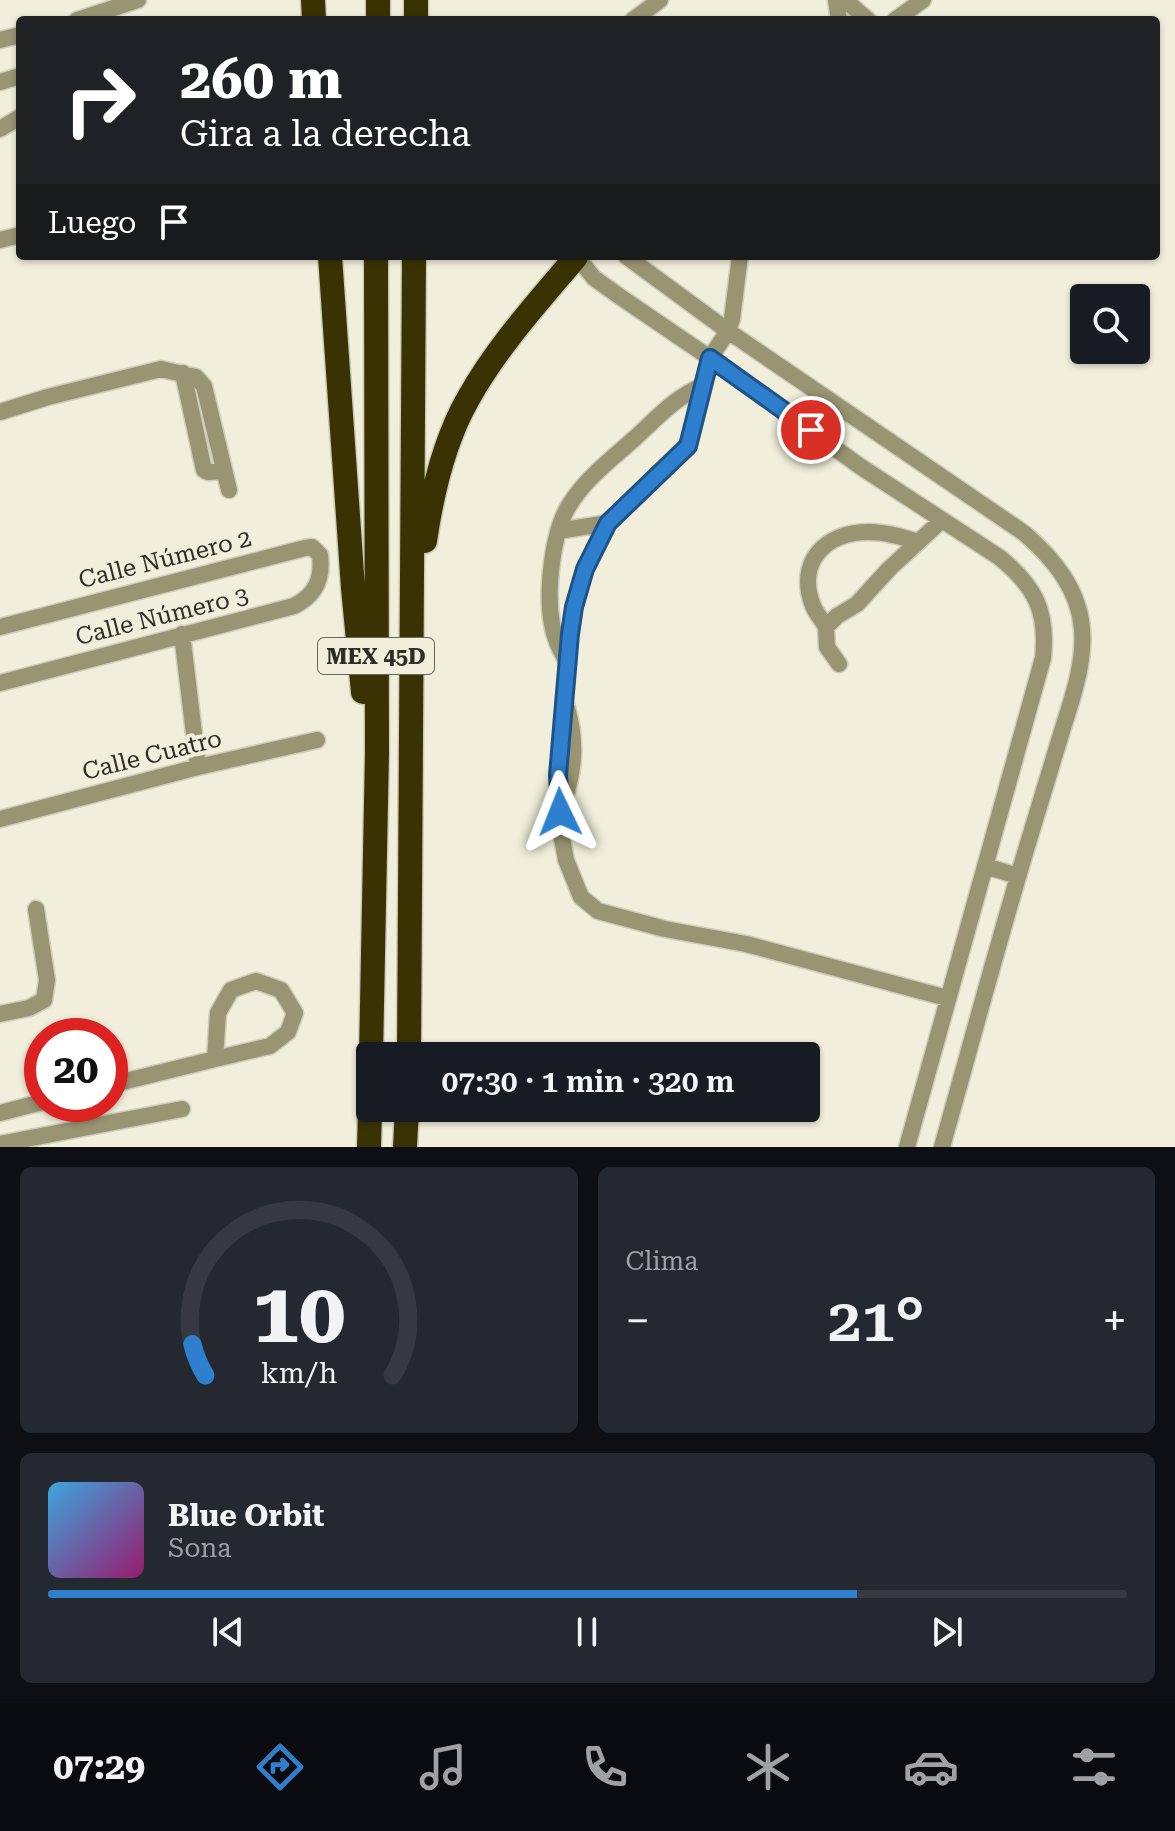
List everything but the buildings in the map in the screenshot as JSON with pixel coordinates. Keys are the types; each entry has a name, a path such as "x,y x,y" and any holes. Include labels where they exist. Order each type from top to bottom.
{"highway":[{"path":"330,260 359,657 369,736 377,752"},
{"name":"MEX 45D","path":"371,1042 377,752 376,260"},
{"name":"MEX 45D","path":"410,1042 414,260"},
{"path":"411,1006 421,937 424,553 434,492 466,401 517,326 574,260"},
{"path":"369,1147 370,1122"},
{"path":"405,1147 406,1122"}],"street":[{"path":"89,16 138,0"},
{"path":"638,16 660,0"},
{"path":"845,0 863,16"},
{"path":"901,16 923,0"},
{"path":"580,260 594,278 861,467 977,542 1019,573 1032,591 1044,625 1043,658 907,1147"},
{"path":"631,260 728,331 1024,533 1046,552 1077,601 1082,629 1081,657 1072,697 942,1147"},
{"path":"740,260 735,306 728,331 710,358 692,438 683,453 608,523 592,551 581,581 574,607 558,775 566,860 581,897 598,911 665,929 746,944 947,998"},
{"path":"0,412 143,372 161,369 196,377 204,386 229,490"},
{"path":"568,664 557,643 551,615 551,586 558,531 570,503 597,473 672,404 703,386"},
{"path":"826,627 857,604 942,520"},
{"path":"558,531 608,523"},
{"path":"839,664 827,647 826,627 813,607 808,585 811,564 821,547 844,535 869,532 918,542"},
{"name":"Calle Número 2","path":"0,627 312,547 320,555 321,575"},
{"name":"Calle Número 3","path":"0,683 294,606 310,596 321,575"},
{"path":"182,634 198,767"},
{"name":"Calle Cuatro","path":"0,819 198,767 317,740"},
{"path":"985,866 1018,876"},
{"path":"0,1014 29,1008 44,1000 47,980 36,909"},
{"path":"128,1081 270,1046 288,1032 295,1013 281,990 256,981 231,990 218,1013 215,1059"},
{"path":"0,1113 24,1107"},
{"path":"0,1144 182,1109"}],"route":[{"path":"560,812 558,775 570,634 585,569 608,523 688,446 710,358 811,430"}]}
